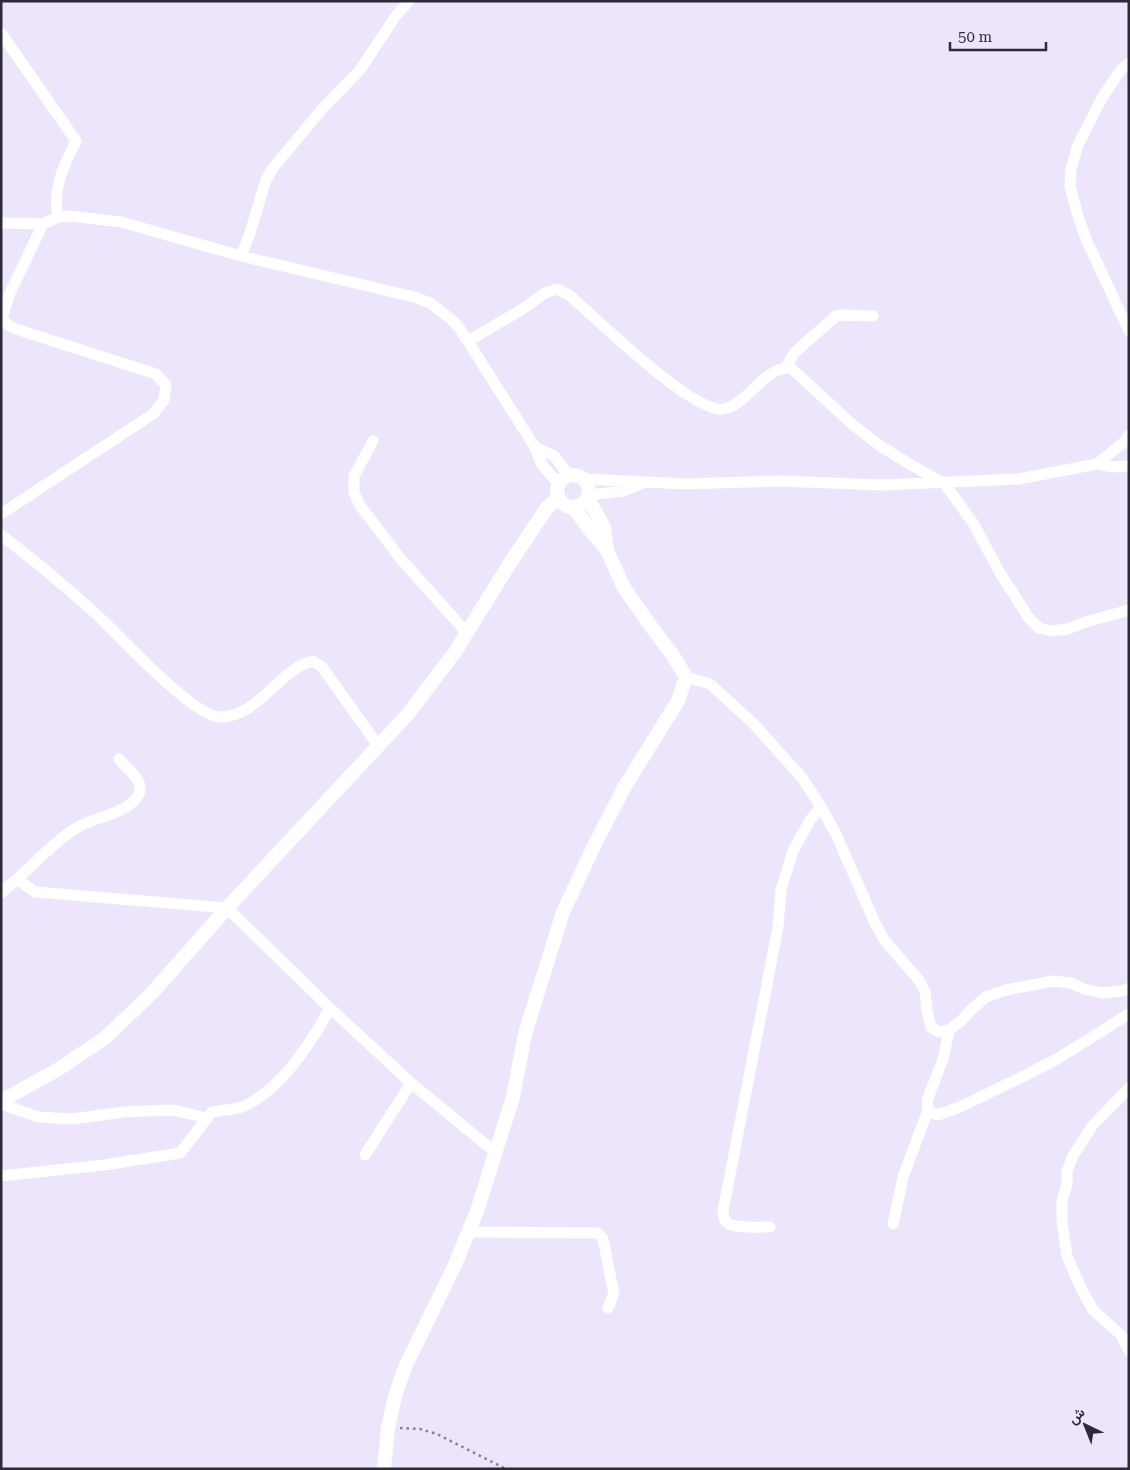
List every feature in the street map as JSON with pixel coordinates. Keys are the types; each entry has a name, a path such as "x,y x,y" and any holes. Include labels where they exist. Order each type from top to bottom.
{"street":[{"path":"241,256 250,236 264,187 272,170 323,108 360,70 395,17 409,1"},
{"path":"1,33 76,140 66,162 56,194 55,201 58,217"},
{"path":"1129,63 1120,71 1102,98 1078,145 1071,169 1070,186 1087,241 1129,331"},
{"path":"1,223 43,224 58,217 71,216 121,222 241,256 414,297 430,304 452,320 468,341 536,447 541,464 562,485 564,505 574,508 580,506 589,497 634,488 645,482"},
{"path":"1,514 153,414 164,400 166,385 156,374 19,330 9,326 2,320 3,311 10,293 43,224"},
{"path":"468,341 546,293 557,289 569,295 633,352 675,386 706,406 724,409 734,404 780,368 796,371 852,424 879,445 945,484 973,523 1000,573 1029,618 1039,628 1052,632 1067,630 1086,622 1129,610"},
{"path":"786,368 798,349 836,316 873,316"},
{"path":"1096,464 1124,442 1129,435"},
{"path":"373,441 354,476 354,492 359,504 400,558 467,633"},
{"path":"1,1102 57,1070 105,1038 152,993 227,908 379,747 456,652 514,556 562,485 575,475 585,480 685,484 780,482 882,485 945,484 1019,479 1096,464 1114,467 1129,466"},
{"path":"585,480 589,487 589,497 604,528 607,550 614,568 686,678 710,684 753,723 803,779 821,807 836,834 875,923 885,941 918,979 925,991 931,1027 939,1032 949,1030 986,997 1006,990 1053,980 1071,983 1084,989 1102,993 1122,991 1129,988"},
{"path":"574,508 592,534 607,550"},
{"path":"1,535 40,565 88,607 174,690 197,707 219,717 234,714 264,697 304,663 313,661 322,667 379,747"},
{"path":"384,1469 388,1428 395,1396 406,1365 469,1232 513,1097 525,1034 563,912 620,795 678,701 686,678"},
{"path":"1,893 46,852 81,826 118,810 131,802 139,793 140,786 137,779 119,759"},
{"path":"770,1227 734,1226 727,1223 724,1219 724,1211 778,927 781,890 793,850 810,820 821,807"},
{"path":"17,879 35,892 227,908 411,1083 494,1152"},
{"path":"1,1176 104,1165 180,1153 212,1112 240,1108 254,1102 278,1082 314,1038 330,1008"},
{"path":"928,1110 932,1114 938,1115 960,1107 1057,1058 1129,1014"},
{"path":"893,1224 904,1177 928,1110 927,1101 944,1056 949,1030"},
{"path":"365,1156 411,1083"},
{"path":"1129,1088 1092,1126 1073,1156 1062,1201 1062,1221 1067,1256 1082,1290 1093,1310 1121,1335 1129,1351"},
{"path":"1,1102 38,1117 72,1120 124,1112 173,1110 207,1118"},
{"path":"469,1232 598,1233 603,1239 614,1294 608,1308"}],"path":[{"path":"388,1428 420,1429 437,1434 506,1469"}]}
